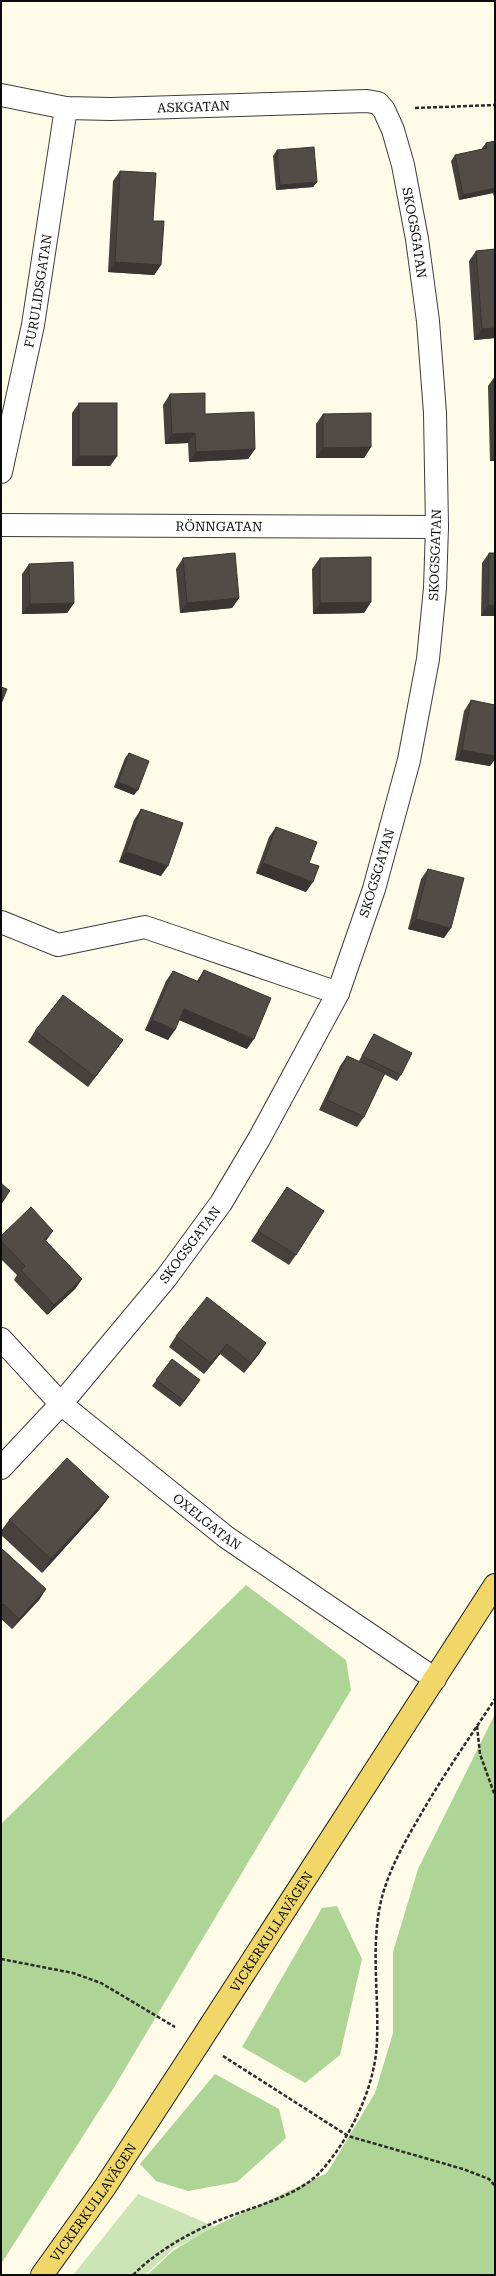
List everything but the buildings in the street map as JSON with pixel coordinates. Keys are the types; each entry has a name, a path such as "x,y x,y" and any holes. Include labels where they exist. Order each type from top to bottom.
{"main road":[{"name":"VICKERKULLAVÄGEN","path":"42,2275 109,2180 495,1585"}],"street":[{"name":"ASKGATAN","path":"1,95 66,108 111,109 367,100 378,103 384,110"},
{"name":"FURULIDSGATAN","path":"1,472 33,325 66,108"},
{"name":"SKOGSGATAN","path":"1,1468 61,1404 166,1278 221,1203 259,1139 338,993 374,889 409,760 428,659 435,588 437,527 435,413 428,321 417,239 404,173 394,130 384,110"},
{"name":"RÖNNGATAN","path":"1,525 437,527"},
{"path":"1,922 58,945 145,927 338,993"},
{"name":"OXELGATAN","path":"1,1339 61,1404 226,1538 435,1679"}],"path":[{"path":"384,110 495,105"},
{"path":"133,2275 169,2246 214,2223 280,2198 300,2186 321,2172 348,2136 368,2091 377,2042 375,1942 382,1898 390,1871 436,1789 495,1699"},
{"path":"477,1726 480,1754 495,1796"},
{"path":"1,1959 66,1971 101,1983 177,2028"},
{"path":"223,2056 348,2136 463,2169 489,2179 495,2186"}],"green space":[{"path":"246,1585 346,1660 351,1690 113,2089 1,2264 1,1824"},
{"path":"495,1714 495,2275 147,2275 174,2250 219,2224 327,2173 375,2093 393,2033 393,1952 418,1869"},
{"path":"337,1906 362,1959 340,2055 305,2083 242,2047 322,1908"},
{"path":"215,2074 279,2109 286,2138 237,2182 188,2191 156,2181 140,2164"},
{"path":"138,2194 218,2228 174,2248 145,2275 73,2275"}]}
